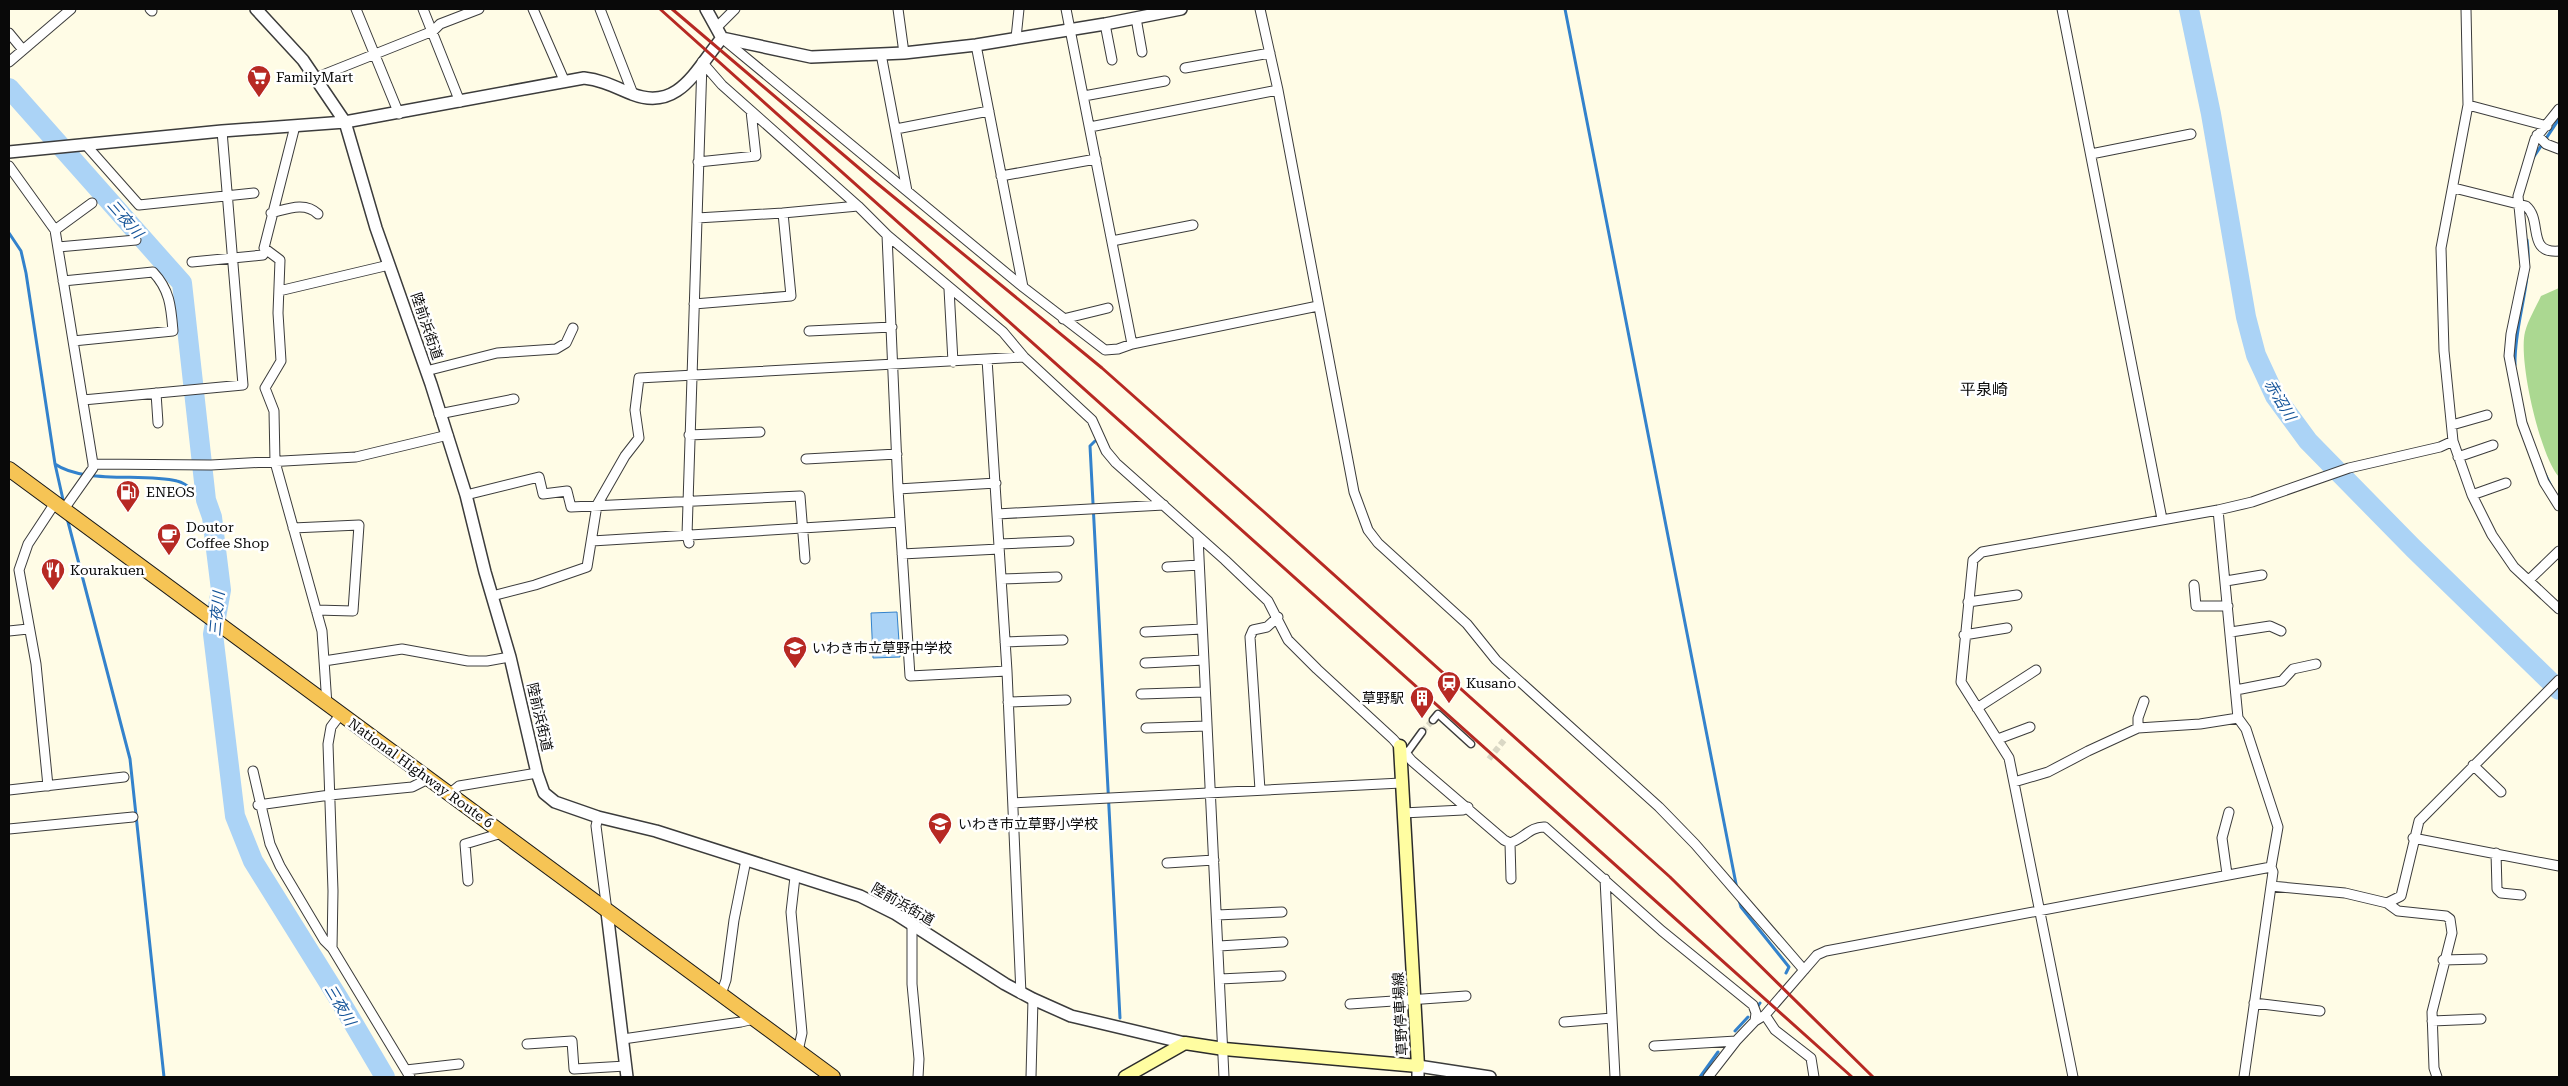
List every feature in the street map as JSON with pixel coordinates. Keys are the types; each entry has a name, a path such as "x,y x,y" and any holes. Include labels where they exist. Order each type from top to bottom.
{"highway":[{"name":"National Highway Route 6","path":"9,469 833,1077"}],"main road":[{"name":"草野停車場線","path":"1185,1043 1418,1072 1401,783 1403,750"},
{"path":"1125,1077 1185,1043"}],"street":[{"path":"9,62 71,9"},
{"name":"陸前浜街道","path":"256,9 303,60 345,122 389,265 439,414 448,435 466,495 510,657 537,773 544,793 555,802 598,817 656,831 795,877 860,896 896,914 1021,994 1071,1016 1185,1043"},
{"path":"356,9 399,114"},
{"path":"423,9 460,102"},
{"path":"315,78 375,55 432,31 440,24 479,9"},
{"path":"533,9 564,80"},
{"path":"600,9 633,94"},
{"path":"706,9 719,33 1023,287 1106,350 1318,306"},
{"path":"9,152 222,130 345,122 399,114 564,80 584,78 599,79 633,94 654,99 666,98 689,80 735,9"},
{"path":"898,9 904,53"},
{"path":"1016,38 1019,9"},
{"path":"1066,9 1132,344"},
{"path":"719,33 811,57 904,53 976,45 1070,28 1105,24 1181,9"},
{"path":"1260,9 1278,90 1354,492 1368,530 1378,544 1467,624 1496,660 1659,807 1736,891 1804,970"},
{"path":"2062,9 2162,519"},
{"path":"2466,9 2468,105 2454,188 2441,248 2440,276 2444,351 2453,441 2472,495 2492,536 2514,566 2559,609"},
{"path":"1136,18 1142,52"},
{"path":"1105,24 1112,60"},
{"path":"9,33 23,50"},
{"path":"976,45 1023,287"},
{"path":"1185,68 1270,53"},
{"path":"881,54 907,191"},
{"path":"702,62 722,85 858,206 887,235 1002,332 1024,357 1092,420 1106,452 1268,601 1278,617 1288,640 1403,750 1510,843 1511,879"},
{"path":"688,539 690,376 702,62"},
{"path":"1084,96 1165,81"},
{"path":"1090,127 1278,90"},
{"path":"2468,105 2547,126"},
{"path":"2559,109 2547,126 2541,139 2530,150 2518,196 2521,206 2525,267 2511,334 2509,356 2522,423 2544,482 2559,506"},
{"path":"698,162 756,156 751,110"},
{"path":"896,129 989,111"},
{"path":"295,126 264,248 280,260 281,361 265,388 274,411 274,462 322,631 328,705"},
{"path":"83,400 243,385 222,130"},
{"path":"2090,154 2191,134"},
{"path":"2541,139 2559,149"},
{"path":"85,144 139,205 254,193"},
{"path":"1001,176 1096,159"},
{"path":"9,166 55,230 93,466 84,480 28,544 19,570 28,629 36,664 48,786"},
{"path":"2454,188 2521,206 2532,216 2542,247 2547,252 2559,251"},
{"path":"55,230 92,203"},
{"path":"697,218 783,214 858,206"},
{"path":"272,213 302,207 312,208 318,214"},
{"path":"694,304 792,296 783,214"},
{"path":"1112,241 1193,225"},
{"path":"887,235 898,489 910,676 1007,671"},
{"path":"58,247 136,240"},
{"path":"192,262 263,255"},
{"path":"279,291 389,265"},
{"path":"63,281 153,272 164,283 170,296 173,331 73,341"},
{"path":"949,289 953,362"},
{"path":"1063,318 1108,308"},
{"path":"809,331 892,327"},
{"path":"426,371 497,353 556,349 566,343 573,328"},
{"path":"492,596 535,585 587,567 597,505 639,438 635,410 639,378 893,366 1024,357"},
{"path":"987,359 1007,671 1021,994"},
{"path":"156,393 158,423"},
{"path":"439,414 514,399"},
{"path":"2452,425 2487,415"},
{"path":"689,435 760,432"},
{"path":"93,466 211,465 356,457 448,435"},
{"path":"2073,1077 2009,758 1961,682 1964,635 1973,560 1978,554 2218,510 2252,502 2346,469 2440,447 2453,441"},
{"path":"2458,457 2493,445"},
{"path":"806,459 897,454"},
{"path":"466,495 539,476 543,494 567,491 570,507 800,496 805,559"},
{"path":"898,489 996,483"},
{"path":"2472,495 2506,483"},
{"path":"997,514 1164,506"},
{"path":"2218,510 2238,718 2246,728 2278,827 2271,867 2273,872 2244,1077"},
{"path":"592,541 688,539 802,528 900,522"},
{"path":"293,528 359,525 353,611 316,610"},
{"path":"1198,537 1224,1077"},
{"path":"902,554 1069,541"},
{"path":"2530,580 2559,551"},
{"path":"1166,567 1199,566"},
{"path":"2226,580 2262,575"},
{"path":"1001,579 1057,577"},
{"path":"2194,585 2196,606 2228,606"},
{"path":"1968,602 2017,595"},
{"path":"1260,790 1250,637 1253,630 1267,627 1278,617"},
{"path":"2231,632 2270,626 2281,631"},
{"path":"1964,635 2007,628"},
{"path":"9,631 28,629"},
{"path":"1145,632 1202,629"},
{"path":"1005,642 1062,640"},
{"path":"324,661 402,649 468,661 487,661 510,657"},
{"path":"1145,662 1204,660"},
{"path":"2236,690 2282,681 2293,669 2316,664"},
{"path":"1977,708 2036,670"},
{"path":"2387,903 2401,896 2414,838 2423,816 2559,680"},
{"path":"1141,694 1205,692"},
{"path":"1008,702 1066,700"},
{"path":"2138,728 2138,718 2144,701"},
{"path":"332,948 333,891 328,744 331,727 340,714"},
{"path":"1432,720 1438,714 1472,744"},
{"path":"2014,782 2048,772 2138,728 2200,724 2238,718"},
{"path":"1146,728 1207,726"},
{"path":"1998,740 2030,727"},
{"path":"1403,750 1422,732"},
{"path":"2473,765 2501,792"},
{"path":"253,771 259,805 270,844 280,866 408,1074 459,1064"},
{"path":"449,794 459,786 537,773"},
{"path":"9,790 124,777"},
{"path":"259,805 330,795 412,787 428,779"},
{"path":"1013,803 1401,783"},
{"path":"1403,812 1462,810 1468,807"},
{"path":"2227,874 2222,838 2229,812"},
{"path":"9,829 133,817"},
{"path":"527,1044 572,1042 574,1069 627,1072 596,826 598,817"},
{"path":"1510,843 1518,840 1536,826 1545,827 1662,931 1753,1005 1756,1013 1755,1021"},
{"path":"468,881 465,844 502,833"},
{"path":"2414,838 2559,866"},
{"path":"2496,853 2497,889 2501,893 2521,895"},
{"path":"721,994 726,980 734,920 746,860"},
{"path":"1167,862 1214,860"},
{"path":"1708,1077 1736,1041 1755,1021 1765,1016 1817,955 1832,950 2271,867"},
{"path":"795,877 791,912 802,1033 798,1052"},
{"path":"1605,879 1615,1077"},
{"path":"2270,886 2345,894 2387,903 2398,911 2446,916 2450,919 2452,933 2434,995 2432,1021 2434,1068 2437,1077"},
{"path":"1217,915 1282,912"},
{"path":"912,926 912,984 919,1060 918,1077"},
{"path":"1219,946 1283,942"},
{"path":"2444,960 2482,959"},
{"path":"1220,979 1281,976"},
{"path":"1350,1004 1466,996"},
{"path":"1031,1077 1033,999"},
{"path":"2254,1003 2320,1011"},
{"path":"1765,1016 1775,1030 1811,1058 1814,1077"},
{"path":"623,1039 741,1022 754,1018"},
{"path":"1564,1022 1612,1018"},
{"path":"2432,1021 2481,1019"},
{"path":"1654,1046 1736,1041"},
{"path":"1418,1072 1490,1077"}],"green space":[{"path":"2559,288 2559,477 2545,449 2532,407 2524,345 2526,327 2541,296"}],"water":[{"path":"897,612 900,657 873,658 871,613"}],"waterway":[{"path":"1565,9 1737,889"},
{"name":"赤沼川","path":"2189,9 2211,114 2246,317 2256,355 2275,396 2308,441 2413,548 2559,690"},
{"name":"三夜川","path":"9,88 182,283 206,500 212,517 221,590 213,634 235,816 253,861 385,1077"},
{"path":"2533,158 2559,119"},
{"path":"9,233 21,251 26,273 55,464 81,474 177,481 188,486 206,500"},
{"path":"2515,365 2517,333 2528,272 2527,240"},
{"path":"1095,441 1090,446 1120,1018"},
{"path":"55,464 64,504"},
{"path":"2545,474 2551,486"},
{"path":"67,518 130,759 164,1077"},
{"path":"1739,900 1741,907 1789,967 1786,973"},
{"path":"1735,1031 1748,1017"},
{"path":"1700,1077 1718,1052"}],"tunnel":[{"path":"1422,732 1433,720"},
{"path":"1489,759 1505,739"}],"railway":[{"path":"660,9 1852,1077"},
{"path":"672,9 873,180 1102,368 1263,511 1670,877 1873,1077"}],"place":[{"name":"FamilyMart","path":"259,98"},
{"name":"ENEOS","path":"128,513"},
{"name":"Doutor Coffee Shop","path":"169,556"},
{"name":"Kourakuen","path":"53,591"},
{"name":"いわき市立草野中学校","path":"795,669"},
{"name":"Kusano","path":"1449,704"},
{"name":"草野駅","path":"1422,719"},
{"name":"いわき市立草野小学校","path":"940,845"}],"district":[{"name":"平泉崎","path":"1984,389"}]}
